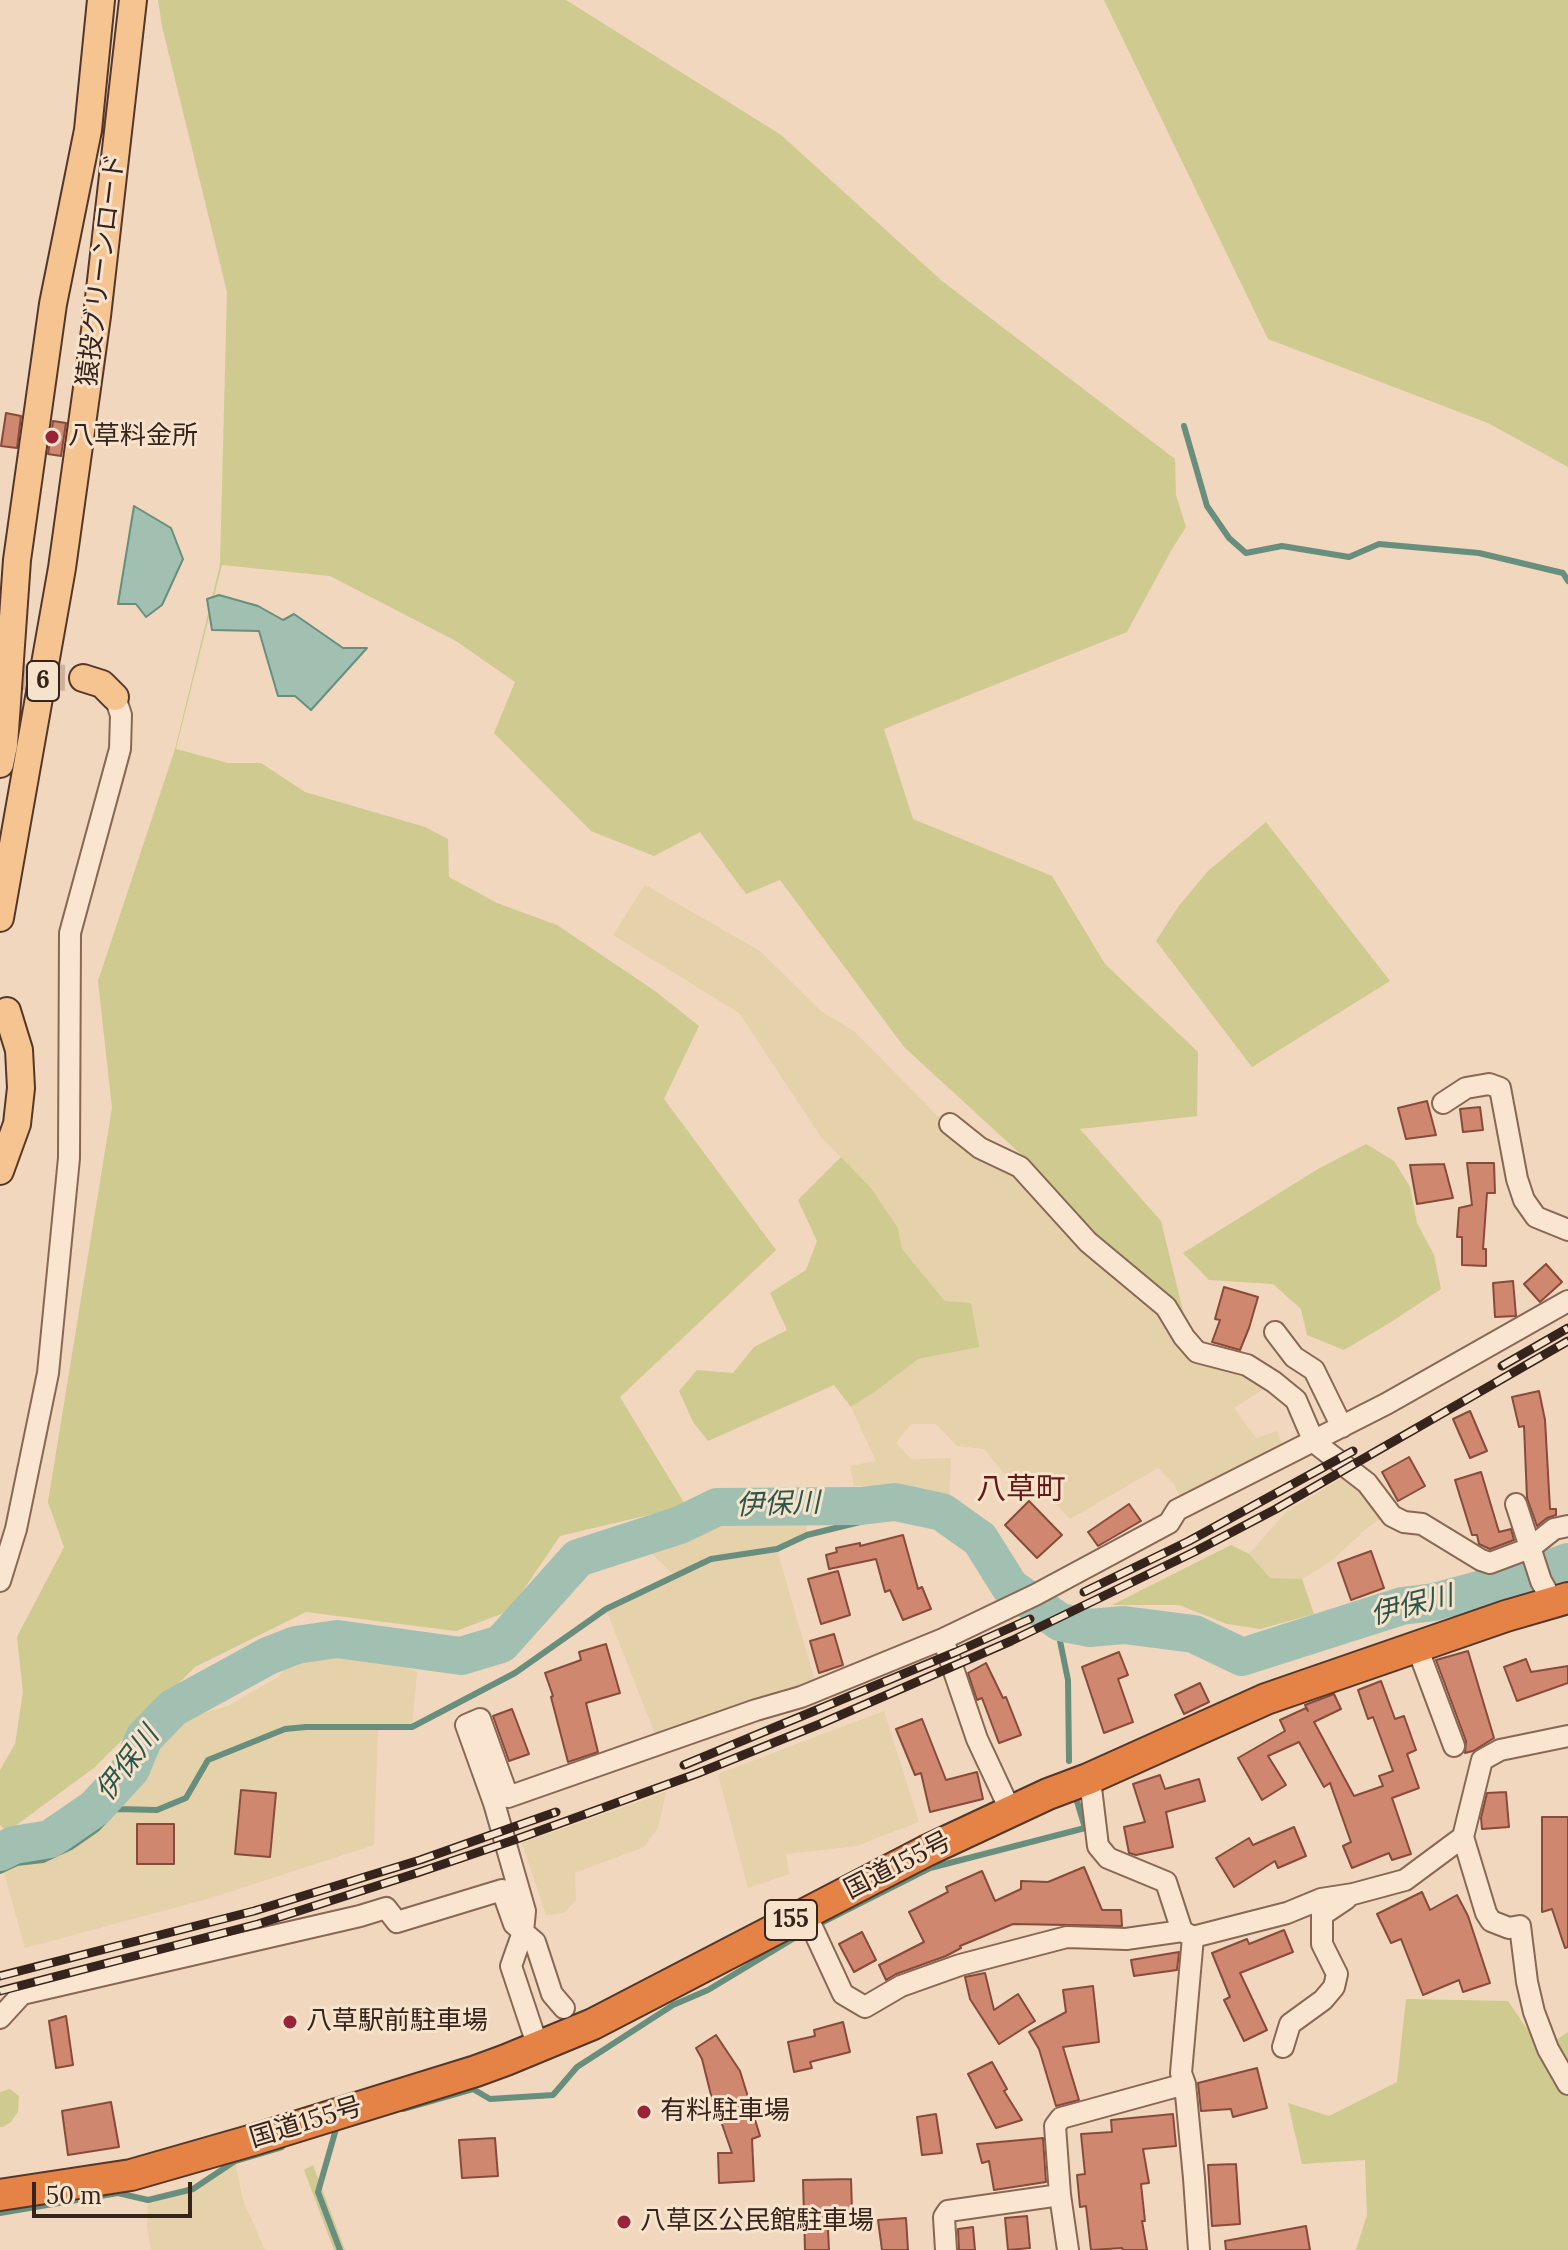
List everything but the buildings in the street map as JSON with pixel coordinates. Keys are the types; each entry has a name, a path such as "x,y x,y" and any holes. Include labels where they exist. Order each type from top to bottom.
{"highway":[{"name":"国道155号","path":"0,2195 131,2175 476,2071 538,2047 811,1925 926,1851 1012,1810 1266,1699 1506,1616 1546,1578"}],"main road":[{"name":"猿投グリーンロード","path":"0,764 4,745 17,560 53,304 88,130 101,0"},
{"name":"猿投グリーンロード","path":"0,918 62,568 100,286 133,0"},
{"path":"83,678 102,684 115,697"},
{"path":"0,1171 17,1124 21,1088 19,1050 7,1011"}],"street":[{"path":"0,1581 16,1529 48,1373 69,1158 70,933 120,749 121,715 115,697"},
{"path":"1443,1103 1466,1088 1489,1084 1500,1088 1517,1179 1524,1200 1536,1217 1568,1230"},
{"path":"950,1124 980,1148 1020,1167 1088,1242 1166,1307 1197,1352 1247,1365 1296,1400 1314,1442 1367,1483 1392,1516 1404,1522 1422,1524 1481,1560 1546,1578"},
{"path":"538,2047 511,1966 523,1932 525,1911 494,1803 466,1725 480,1719 508,1797 801,1697 943,1639 1035,1595 1169,1523 1177,1510 1314,1442 1568,1301"},
{"path":"1275,1332 1294,1357 1314,1370 1342,1427"},
{"path":"1516,1504 1546,1578"},
{"path":"1546,1578 1554,1529 1568,1526"},
{"path":"943,1639 977,1739 1012,1810"},
{"path":"1417,1647 1454,1746"},
{"path":"1568,1736 1500,1750 1482,1760 1463,1837 1491,1921 1509,1928 1520,1926 1534,2012 1548,2049 1568,2084"},
{"path":"1088,1779 1098,1846 1108,1858 1166,1882 1188,1934 1181,2073 1185,2084 1199,2250"},
{"path":"811,1925 843,1994 865,2007 901,1986 960,1965 1067,1937 1126,1939 1188,1934 1287,1913 1321,1899 1405,1880 1463,1837"},
{"path":"0,2018 22,1994 386,1908 397,1922 502,1890 514,1924 535,1942 552,1994 564,2008"},
{"path":"1283,2047 1290,2024 1323,2000 1334,1987 1337,1974 1322,1944 1322,1915 1353,1894"},
{"path":"1068,2250 1055,2126 1061,2118 1185,2084"},
{"path":"946,2250 944,2217 948,2211 1060,2195"}],"shaded area":[{"path":"158,0 566,0 781,135 942,281 1175,459 1176,495 1186,527 1127,632 884,729 913,819 1052,876 1105,964 1198,1052 1197,1116 1080,1129 1161,1221 1184,1315 1081,1221 1037,1169 904,1047 780,880 746,894 700,832 654,856 591,831 494,733 515,682 456,641 330,576 222,565 176,749 228,763 261,763 305,792 425,827 448,839 449,877 497,903 557,925 655,991 699,1026 664,1099 776,1250 620,1397 686,1506 560,1536 509,1611 456,1631 306,1612 195,1667 95,1767 7,1832 0,1825 0,1770 15,1744 23,1692 17,1637 64,1547 48,1502 112,1108 98,981 175,749 220,565 227,292"},
{"path":"1104,0 1568,0 1568,467 1488,423 1268,339"},
{"path":"134,506 171,528 183,559 162,605 146,617 136,604 118,604"},
{"path":"219,595 258,606 283,620 294,614 343,648 367,648 311,710 295,696 278,696 259,631 212,630 207,599"},
{"path":"1266,822 1390,981 1252,1067 1156,941 1178,907 1208,871"},
{"path":"645,885 760,951 821,1011 855,1032 951,1130 1041,1190 1184,1337 1274,1382 1234,1408 1256,1438 1277,1431 1286,1454 1184,1507 1174,1484 1158,1468 1070,1519 1033,1479 1015,1487 984,1449 957,1446 936,1424 911,1424 896,1443 911,1459 951,1458 949,1499 926,1489 854,1486 850,1466 876,1461 851,1407 918,1359 978,1347 902,1249 898,1228 871,1188 821,1137 739,1013 613,935"},
{"path":"1366,1144 1394,1161 1410,1187 1417,1223 1434,1255 1441,1289 1344,1350 1307,1335 1301,1309 1273,1284 1209,1280 1183,1253 1318,1169"},
{"path":"841,1157 871,1188 898,1228 902,1249 945,1301 971,1303 979,1347 918,1359 851,1407 834,1385 708,1441 693,1422 679,1391 697,1370 733,1373 754,1347 787,1330 770,1293 806,1270 817,1241 798,1200"},
{"path":"1350,1473 1382,1517 1330,1562 1302,1579 1270,1578 1249,1554 1286,1512"},
{"path":"807,1517 807,1535 777,1550 815,1681 655,1734 606,1609 675,1576 650,1552 718,1524"},
{"path":"1231,1545 1249,1554 1270,1578 1302,1579 1314,1614 1260,1629 1227,1624 1179,1605 1112,1605"},
{"path":"302,1651 381,1655 417,1672 412,1727 378,1726 374,1845 207,1899 25,1948 3,1869 17,1863 43,1860 71,1847 97,1829 132,1793 163,1739 193,1716 228,1706 278,1677"},
{"path":"884,1711 919,1822 856,1846 786,1854 789,1874 748,1888 718,1774"},
{"path":"666,1792 658,1828 644,1847 575,1873 576,1900 564,1913 546,1915 522,1843"},
{"path":"1406,1999 1508,2001 1541,2050 1568,2032 1568,2250 1356,2250 1367,2215 1365,2160 1302,2164 1288,2103 1329,2116 1397,2082"},
{"path":"10,2089 19,2096 18,2112 11,2122 0,2127 0,2092"},
{"path":"235,2161 243,2200 265,2250 151,2250 147,2227 148,2200 193,2189"},
{"path":"313,2165 345,2250 334,2250 304,2170"}],"waterway":[{"path":"1184,426 1207,506 1229,538 1246,553 1282,546 1349,557 1379,544 1479,553 1563,573 1568,581"},
{"name":"伊保川","path":"0,1852 14,1845 50,1839 95,1808 131,1769 144,1738 173,1708 268,1656 296,1645 337,1639 461,1656 501,1644 578,1558 680,1525 717,1507 861,1506 895,1502 942,1512 980,1539 1010,1587 1060,1622 1090,1628 1124,1625 1194,1634 1242,1657 1402,1606 1434,1602 1523,1578 1568,1562"},
{"path":"0,1871 17,1863 43,1860 71,1847 97,1829 116,1809 157,1810 186,1798 208,1760 285,1729 412,1727 515,1673 606,1609 711,1559 777,1549 807,1535 864,1521"},
{"path":"1060,1622 1060,1641 1068,1680 1069,1761"},
{"path":"403,2109 473,2089 490,2099 553,2095 577,2067 673,2005 708,1990 811,1928 930,1868 1085,1828 1075,1795"},
{"path":"336,2129 318,2192 340,2250"},
{"path":"0,2213 118,2193 148,2200 193,2189 235,2161 282,2147"}],"tunnel":[{"path":"0,677 83,678"}],"railway":[{"path":"1502,1366 1568,1328"},
{"path":"0,1991 258,1924 420,1872 696,1774 820,1724 1011,1641 1194,1552 1276,1509 1568,1341"},
{"path":"1084,1592 1189,1541 1353,1451"},
{"path":"684,1765 1030,1619"},
{"path":"0,1976 254,1911 420,1860 556,1812"}],"place":[{"name":"八草料金所","path":"52,437"},
{"name":"八草駅前駐車場","path":"290,2022"},
{"name":"有料駐車場","path":"644,2112"},
{"name":"八草区公民館駐車場","path":"624,2222"}],"district":[{"name":"八草町","path":"1021,1490"}]}
